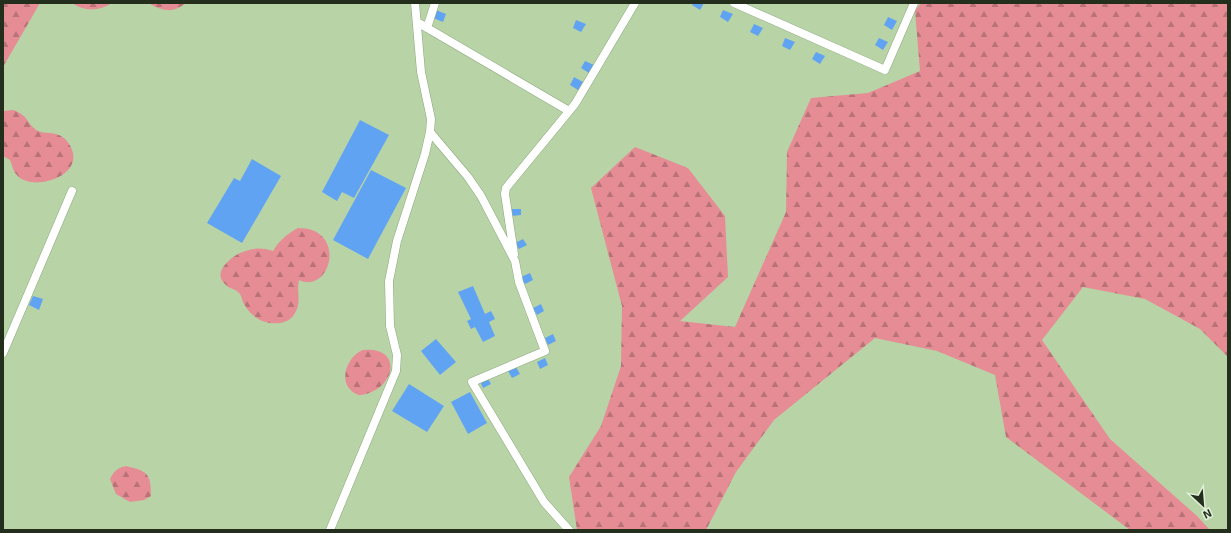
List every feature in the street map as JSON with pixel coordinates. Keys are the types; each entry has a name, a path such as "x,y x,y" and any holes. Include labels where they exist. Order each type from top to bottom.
{"lane":[{"path":"330,530 396,371 397,355 390,326 388,281 397,241 430,132 431,119 422,72 415,3"},
{"path":"427,28 435,3"},
{"path":"569,530 544,502 472,382 545,351 519,282 505,194 506,188 569,111 635,3"},
{"path":"734,3 885,70 914,3"},
{"path":"417,22 569,111"},
{"path":"430,132 468,177 515,261"},
{"path":"3,353 72,191"}],"green space":[{"path":"3,3 40,3 3,67"},
{"path":"72,3 112,3 102,8 87,9"},
{"path":"148,3 186,3 176,9 167,10 158,8"},
{"path":"921,3 1228,3 1228,357 1200,329 1145,299 1083,287 1042,340 1110,439 1197,516 1210,530 1130,530 1006,437 995,375 937,351 875,338 774,420 736,472 706,530 577,530 569,477 601,426 621,366 622,306 591,188 635,147 688,168 725,216 728,277 680,321 735,327 786,212 787,152 811,98 868,93 920,71 915,11"},
{"path":"13,110 22,114 38,131 58,135 66,140 73,152 73,163 67,171 58,178 34,182 24,180 16,174 10,160 3,156 3,111"},
{"path":"298,228 314,231 324,238 329,248 329,260 326,270 319,278 310,282 299,280 299,301 297,309 291,319 280,323 264,322 255,317 247,309 239,293 222,280 220,276 221,271 231,258 244,251 264,249 273,251 284,238"},
{"path":"363,350 376,351 385,355 390,362 390,370 387,378 381,386 371,392 359,395 347,386 345,379 348,365 357,354"},
{"path":"126,466 146,474 150,482 151,496 144,500 130,502 116,494 110,479 116,470"}],"building":[{"path":"693,3 704,3 700,10 692,5"},
{"path":"436,10 446,14 443,22 433,18"},
{"path":"723,10 733,14 728,22 720,17"},
{"path":"888,17 897,21 892,30 884,25"},
{"path":"576,20 586,24 581,32 573,28"},
{"path":"754,24 763,28 758,36 750,32"},
{"path":"785,38 795,42 790,50 782,46"},
{"path":"879,38 888,42 883,50 875,45"},
{"path":"816,52 825,56 820,64 812,59"},
{"path":"585,61 594,65 589,73 581,68"},
{"path":"574,77 583,82 578,90 570,85"},
{"path":"360,120 389,135 354,198 342,192 337,201 322,192"},
{"path":"252,159 281,176 242,243 207,223 234,178 240,181"},
{"path":"371,170 406,188 368,259 333,240"},
{"path":"512,209 521,209 521,215 512,216"},
{"path":"523,239 527,245 519,249 515,243"},
{"path":"530,273 533,280 525,284 521,277"},
{"path":"473,286 485,314 491,311 495,319 489,322 495,336 483,342 475,327 471,329 467,321 471,319 458,292"},
{"path":"33,296 43,299 39,310 29,305"},
{"path":"541,304 544,311 537,315 533,308"},
{"path":"553,334 556,341 548,345 545,338"},
{"path":"436,339 456,362 440,375 421,351"},
{"path":"545,358 548,365 540,369 537,362"},
{"path":"516,367 520,374 512,378 508,371"},
{"path":"487,377 491,384 483,388 480,381"},
{"path":"409,384 444,406 427,432 392,411"},
{"path":"470,392 487,423 468,434 451,402"}]}
